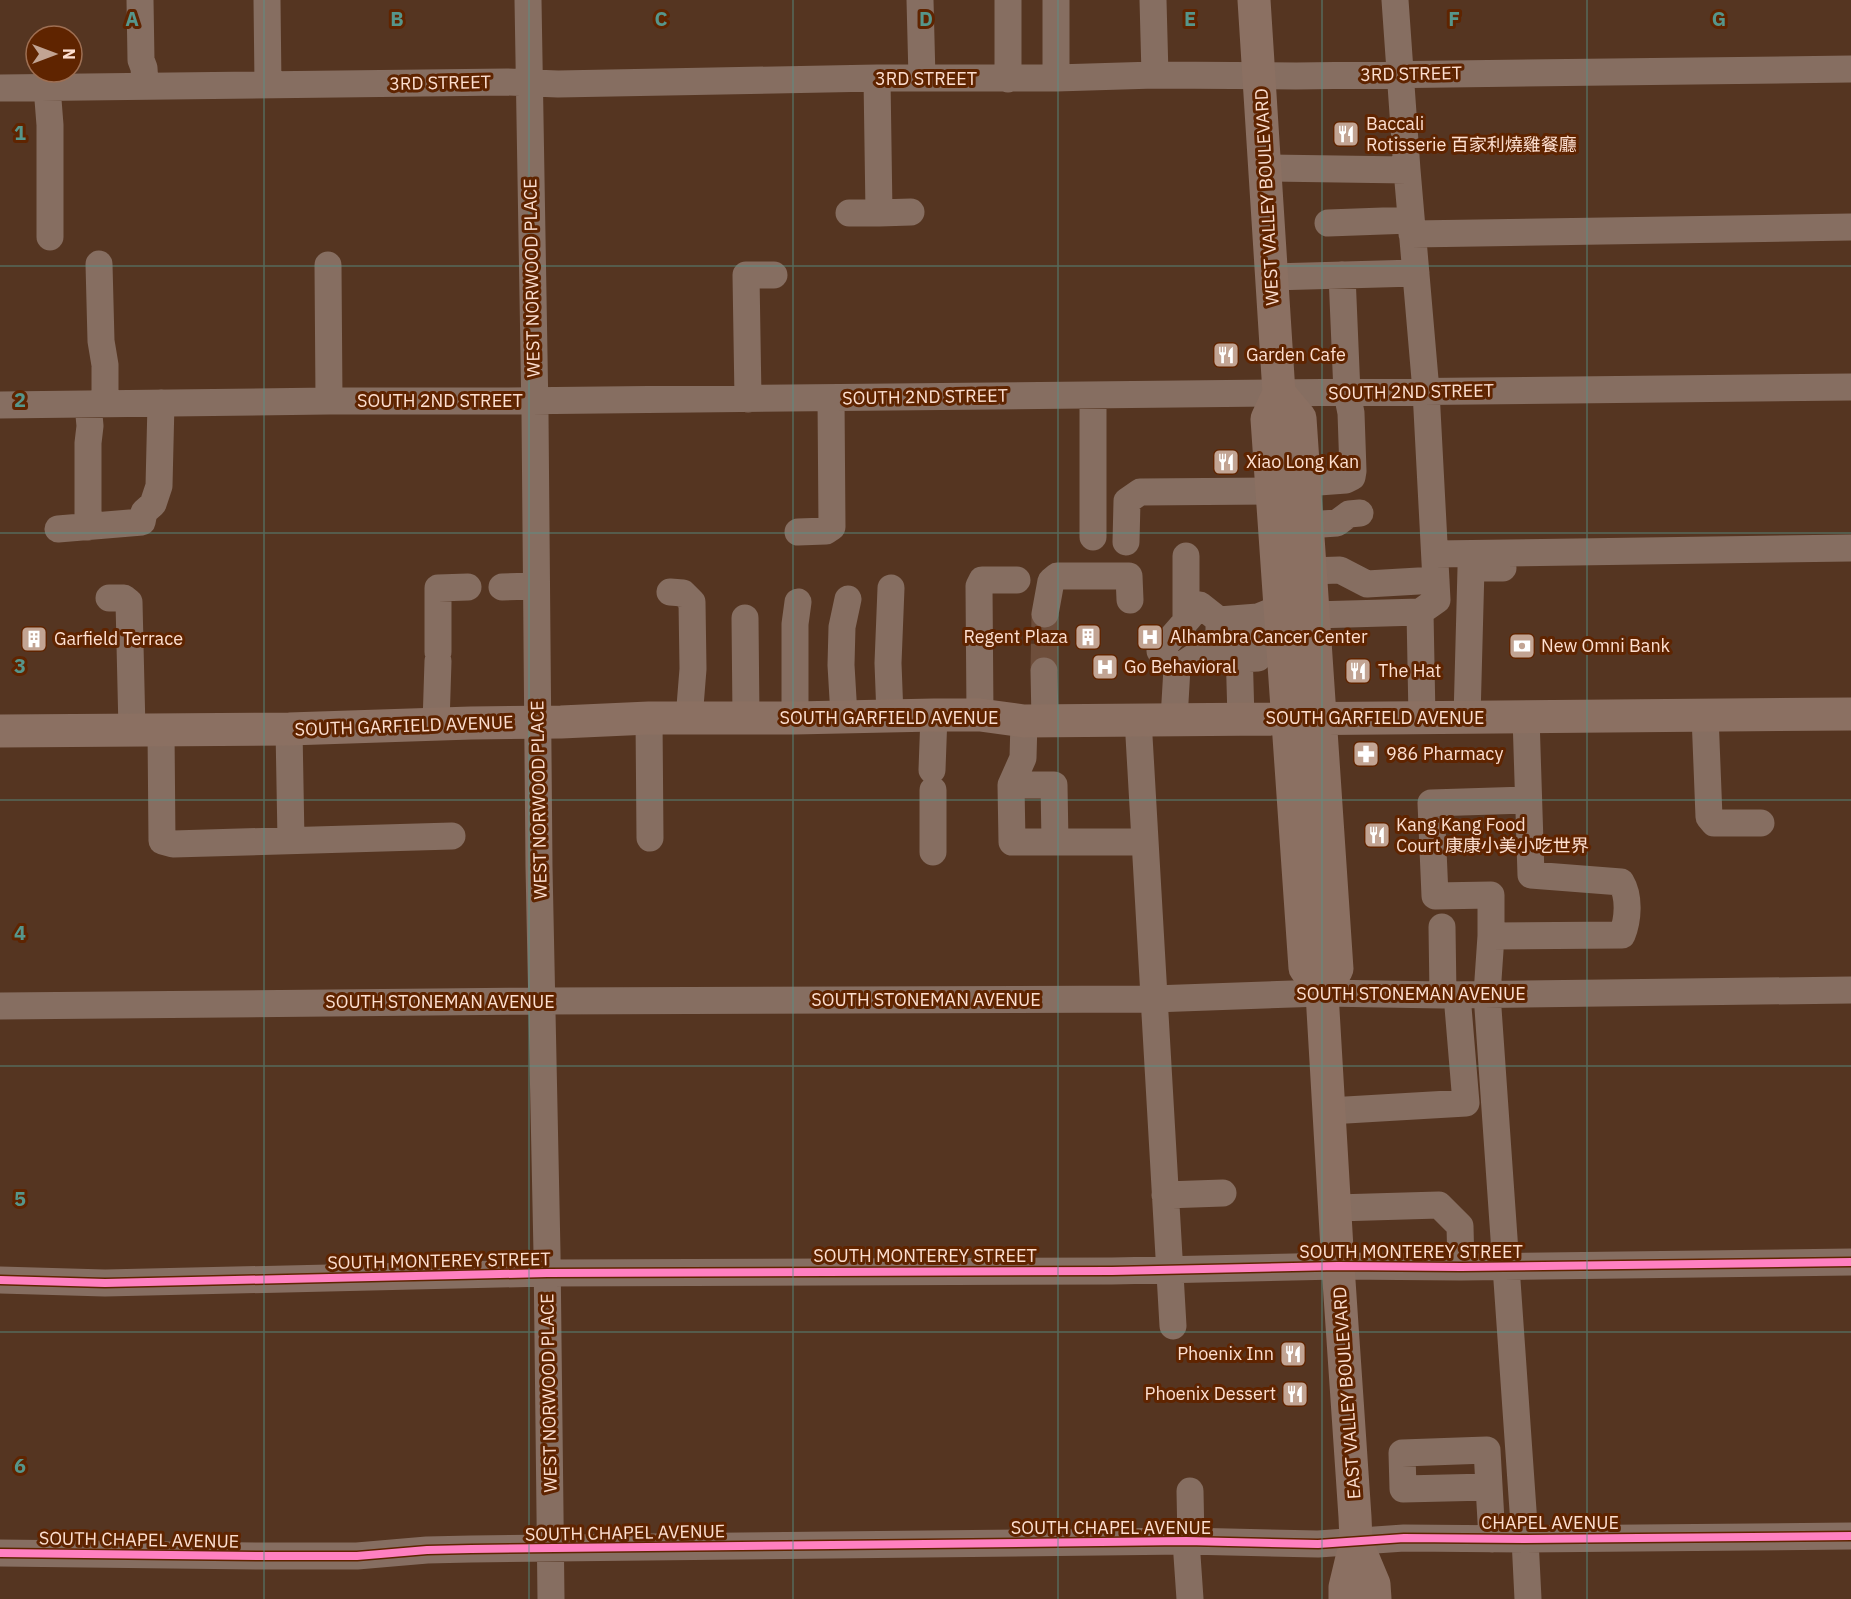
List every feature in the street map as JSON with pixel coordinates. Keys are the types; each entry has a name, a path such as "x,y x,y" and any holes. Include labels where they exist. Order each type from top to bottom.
{"main road":[{"name":"WEST VALLEY BOULEVARD","path":"1254,0 1279,393 1267,419 1272,491 1241,631 1304,719"},
{"path":"1279,393 1300,418 1305,483 1313,615 1304,719 1337,969 1322,993"},
{"name":"SOUTH GARFIELD AVENUE","path":"0,731 289,729 649,718 934,715 980,715 1034,721 1851,714"},
{"name":"EAST VALLEY BOULEVARD","path":"1322,993 1356,1541 1345,1587 1346,1599"},
{"name":"EAST VALLEY BOULEVARD","path":"1356,1541 1374,1584 1375,1599"}],"street":[{"path":"140,0 141,60 145,86"},
{"path":"267,0 268,85"},
{"name":"WEST NORWOOD PLACE","path":"528,0 551,1599"},
{"path":"921,0 922,78"},
{"path":"1008,0 1008,79"},
{"path":"1056,0 1056,78"},
{"path":"1153,0 1155,75"},
{"path":"1313,615 1420,612 1437,600 1426,392 1399,74 1395,0"},
{"name":"3RD STREET","path":"0,88 1851,69"},
{"path":"877,78 879,213"},
{"path":"47,87 50,125 50,237"},
{"path":"1265,168 1407,170"},
{"path":"849,213 911,212"},
{"path":"1328,223 1412,227 1851,227"},
{"path":"88,527 88,443 105,365 101,341 99,264"},
{"path":"328,265 329,400"},
{"path":"1272,277 1416,273"},
{"path":"748,399 746,275 774,275"},
{"path":"1305,483 1346,480 1352,477 1351,413 1347,393 1342,275"},
{"name":"SOUTH 2ND STREET","path":"0,405 329,400 748,399 1851,387"},
{"path":"1093,396 1093,537"},
{"path":"798,532 826,531 832,527 831,398"},
{"path":"58,529 142,522 144,512 153,504 159,486 161,403"},
{"path":"1126,542 1127,501 1140,492 1272,491"},
{"path":"1307,525 1337,523 1348,514 1360,513"},
{"path":"1310,571 1340,570 1367,584 1436,567 1851,548"},
{"path":"1186,556 1186,621"},
{"path":"1467,718 1471,568 1540,568"},
{"path":"1045,614 1051,581 1057,576 1090,587 1129,576 1130,600"},
{"path":"980,715 979,586 982,580 1017,580"},
{"path":"502,587 536,586"},
{"path":"436,724 438,588 468,587"},
{"path":"890,716 888,663 891,588"},
{"path":"670,591 683,593 692,602 693,669 689,719"},
{"path":"110,598 124,598 129,602 162,841 173,844 452,836"},
{"path":"844,716 841,665 842,627 848,599"},
{"path":"795,718 795,624 798,602"},
{"path":"1174,720 1177,668 1160,651 1200,605 1241,631"},
{"path":"1420,612 1422,718"},
{"path":"745,618 746,717"},
{"path":"1177,668 1241,631"},
{"path":"1241,631 1241,719"},
{"path":"1044,671 1034,721 1023,758 1011,785 1012,842 1144,842"},
{"path":"933,852 934,715"},
{"path":"1705,715 1709,817 1714,823 1761,823"},
{"path":"1491,936 1622,935 1627,922 1626,889 1621,882 1531,875 1526,717"},
{"path":"649,718 650,838"},
{"path":"1138,720 1173,1326"},
{"path":"289,729 291,840"},
{"path":"1011,785 1054,785 1055,842"},
{"path":"1528,800 1431,803 1435,896 1491,895 1487,994 1528,1599"},
{"path":"1329,1111 1466,1103 1442,927"},
{"name":"SOUTH STONEMAN AVENUE","path":"0,1006 1153,999 1322,993 1450,995 1851,990"},
{"path":"1165,1195 1223,1193"},
{"path":"1335,1208 1439,1205 1460,1226 1461,1267"},
{"name":"SOUTH MONTEREY STREET","path":"0,1280 105,1283 547,1273 1170,1270 1338,1266 1461,1267 1851,1262"},
{"path":"1489,1485 1403,1489 1402,1453 1487,1450 1489,1485 1492,1539"},
{"path":"1190,1491 1188,1541 1190,1599"},
{"name":"CHAPEL AVENUE","path":"1250,1543 1318,1544 1404,1538 1851,1536"},
{"name":"SOUTH CHAPEL AVENUE","path":"0,1553 357,1556 427,1550 551,1548 1188,1541 1250,1543"}],"tunnel":[{"path":"1044,671 1045,614"}],"cycle path":[{"path":"0,1280 105,1283 547,1273 1112,1271 1338,1266 1461,1267 1851,1262"},
{"path":"0,1553 357,1556 471,1549 1186,1541 1318,1544 1404,1538 1851,1536"}],"place":[{"name":"Baccali Rotisserie 百家利燒雞餐廳","path":"1346,134"},
{"name":"Garden Cafe","path":"1226,355"},
{"name":"Xiao Long Kan","path":"1226,462"},
{"name":"Regent Plaza","path":"1088,637"},
{"name":"Alhambra Cancer Center","path":"1150,637"},
{"name":"Garfield Terrace","path":"34,639"},
{"name":"New Omni Bank","path":"1522,646"},
{"name":"Go Behavioral","path":"1105,667"},
{"name":"The Hat","path":"1358,671"},
{"name":"986 Pharmacy","path":"1366,754"},
{"name":"Kang Kang Food Court 康康小美小吃世界","path":"1377,835"},
{"name":"Phoenix Inn","path":"1293,1354"},
{"name":"Phoenix Dessert","path":"1295,1394"}]}
